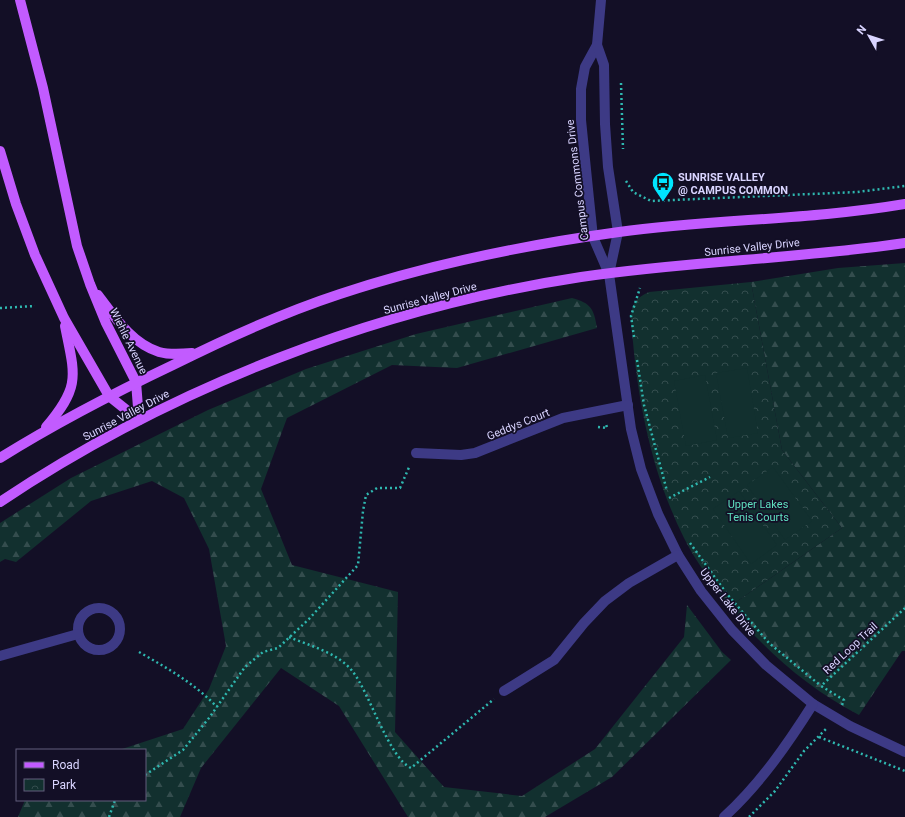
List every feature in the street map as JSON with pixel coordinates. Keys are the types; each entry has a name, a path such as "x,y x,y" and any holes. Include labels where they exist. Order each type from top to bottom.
{"main road":[{"name":"Wiehle Avenue","path":"20,0 43,88 77,246 90,284 106,323 136,382 139,420"},
{"path":"0,151 16,204 35,255 64,318 109,396 139,420"},
{"path":"0,458 42,432 136,382 271,319 340,294 408,274 475,257 618,232 905,204"},
{"name":"Sunrise Valley Drive","path":"0,502 99,442 139,420 246,372 306,348 432,308 520,287 609,274 905,243"},
{"path":"90,284 120,323 146,346 158,352 171,354 198,352"},
{"path":"42,432 62,409 72,391 74,378 64,318"}],"street":[{"name":"Campus Commons Drive","path":"601,0 597,45 585,67 580,89 581,120 594,237 609,274"},
{"name":"Campus Commons Drive","path":"597,45 604,65 605,124 608,160 618,232 609,274"},
{"name":"Upper Lake Drive","path":"609,274 631,429 641,469 658,514 678,555 701,591 732,630 766,665 813,704 835,718 905,752"},
{"name":"Geddys Court","path":"416,453 448,455 475,453 563,418 628,405"},
{"path":"504,691 554,660 584,623 605,601 629,583 678,555"},
{"path":"99,607 109,609 115,614 120,622 121,632 118,639 110,648 101,650 92,649 82,643 78,634 78,621 92,608 99,607"},
{"path":"0,656 78,634"},
{"path":"724,817 740,803 768,770 813,704"}],"path":[{"path":"621,83 623,155"},
{"path":"624,179 634,192 651,201 857,192 905,186"},
{"path":"635,342 632,316 640,288"},
{"path":"0,308 35,306"},
{"path":"637,355 644,405 663,480 671,505"},
{"path":"146,774 183,750 217,707 245,667 263,652 278,648 309,619 358,565 366,495 377,488 400,488 416,453"},
{"path":"669,498 710,477"},
{"path":"685,537 727,594 769,643 821,686"},
{"name":"Red Loop Trail","path":"749,817 776,791 804,751 819,737 835,718 844,700 821,686 905,608"},
{"path":"289,637 339,659 353,672 371,702 389,741 404,765 411,768 504,691"},
{"path":"139,652 183,677 202,692 217,707"},
{"path":"819,737 905,770"},
{"path":"109,817 115,801"}],"green space":[{"path":"905,263 905,651 902,651 859,715 822,693 788,667 758,639 729,607 842,528 782,450 751,282 838,268"},
{"name":"Upper Lakes Tenis Courts","path":"751,282 782,450 842,528 729,607 694,556 673,515 664,491 656,467 639,392 631,314 636,301 649,292"},
{"path":"572,298 584,302 593,311 597,328 457,368 392,365 287,418 261,489 292,565 398,592 395,732 444,787 522,796 595,749 684,637 687,605 722,652 731,660 612,777 545,817 408,817 339,706 281,668 201,768 180,817 18,817 25,801 146,801 146,749 122,749 183,729 209,689 226,646 209,549 184,498 152,481 91,501 16,562 5,559 0,562 0,523 71,478 208,410 306,369 416,334"},
{"path":"747,368 758,433 728,438 716,373"},
{"path":"705,375 717,440 686,446 674,381"},
{"path":"773,467 812,521 785,540 747,485"},
{"path":"739,491 777,545 751,564 713,509"}],"place":[{"name":"SUNRISE VALLEY @ CAMPUS COMMON","path":"663,202"}]}
